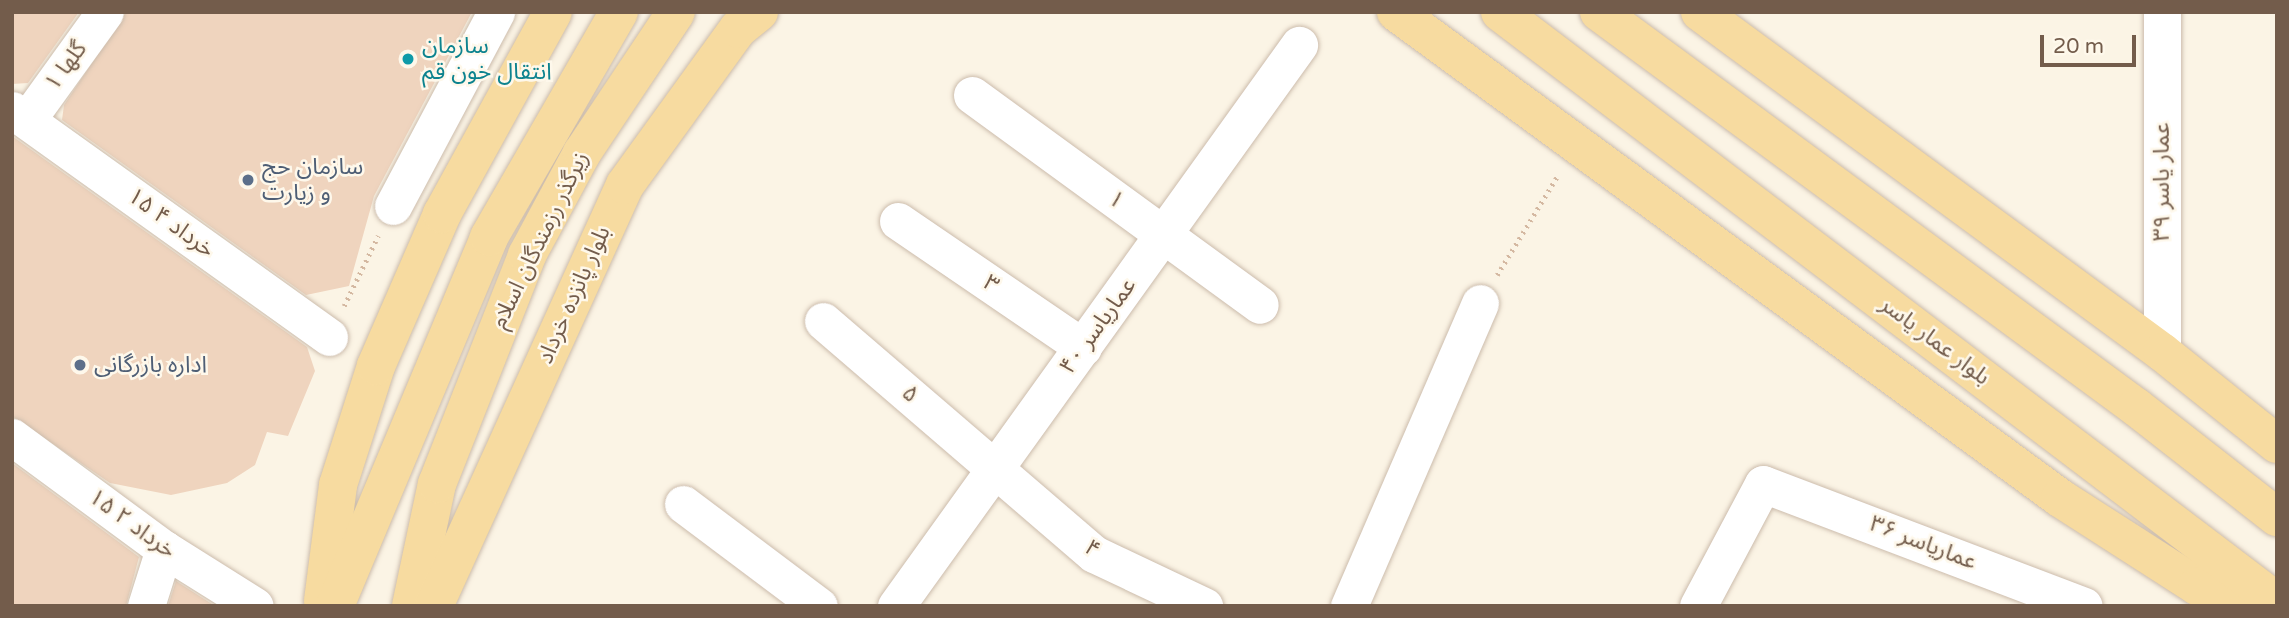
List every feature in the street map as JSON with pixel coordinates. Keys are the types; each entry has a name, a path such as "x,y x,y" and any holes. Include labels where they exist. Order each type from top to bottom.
{"main road":[{"path":"322,606 338,485 376,366 442,214 553,12"},
{"name":"زیرگذر رزمندگان اسلام","path":"335,606 394,471 489,237 620,12"},
{"name":"زیرگذر رزمندگان اسلام","path":"411,606 437,484 527,255 582,153 676,12"},
{"path":"1396,12 2060,498 2189,596 2268,606"},
{"name":"بلوار عمار یاسر","path":"1500,12 2277,601"},
{"path":"1700,12 2162,352 2277,444"},
{"name":"بلوار پانزده خرداد","path":"434,606 625,185 747,18"},
{"path":"1612,23 2125,399 2277,517"}],"street":[{"name":"گلها ۱","path":"20,115 105,12"},
{"path":"393,206 496,12"},
{"name":"عمار یاسر ۳۹","path":"2162,12 2162,352"},
{"name":"عماریاسر ۴۰","path":"896,606 1300,45"},
{"name":"۱","path":"972,95 1260,305"},
{"name":"۱۵ خرداد ۴","path":"20,115 329,337"},
{"name":"۳","path":"898,221 1083,346"},
{"path":"1349,606 1480,303"},
{"name":"۵","path":"823,321 997,466"},
{"name":"۱۵ خرداد ۲","path":"12,437 164,549 255,606"},
{"name":"۴","path":"997,466 1094,554 1204,606"},
{"name":"عماریاسر ۳۶","path":"1698,606 1756,488 1763,484 2084,606"},
{"path":"683,504 819,606"},
{"path":"146,606 164,549"}],"path":[{"path":"1480,303 1577,144"},
{"path":"329,337 393,206"}],"building":[{"path":"12,12 79,12 28,83 12,84"},
{"path":"126,12 472,12 374,196 349,286 306,295 62,120 64,105"},
{"path":"12,136 307,347 315,371 288,436 267,432 255,465 227,483 171,495 110,483 12,416"},
{"path":"12,463 139,557 126,606 12,606"},
{"path":"176,581 215,606 168,606"}],"place":[{"name":"سازمان انتقال خون قم","path":"408,59"},
{"name":"سازمان حج و زیارت","path":"248,180"},
{"name":"اداره بازرگانی","path":"80,365"}]}
